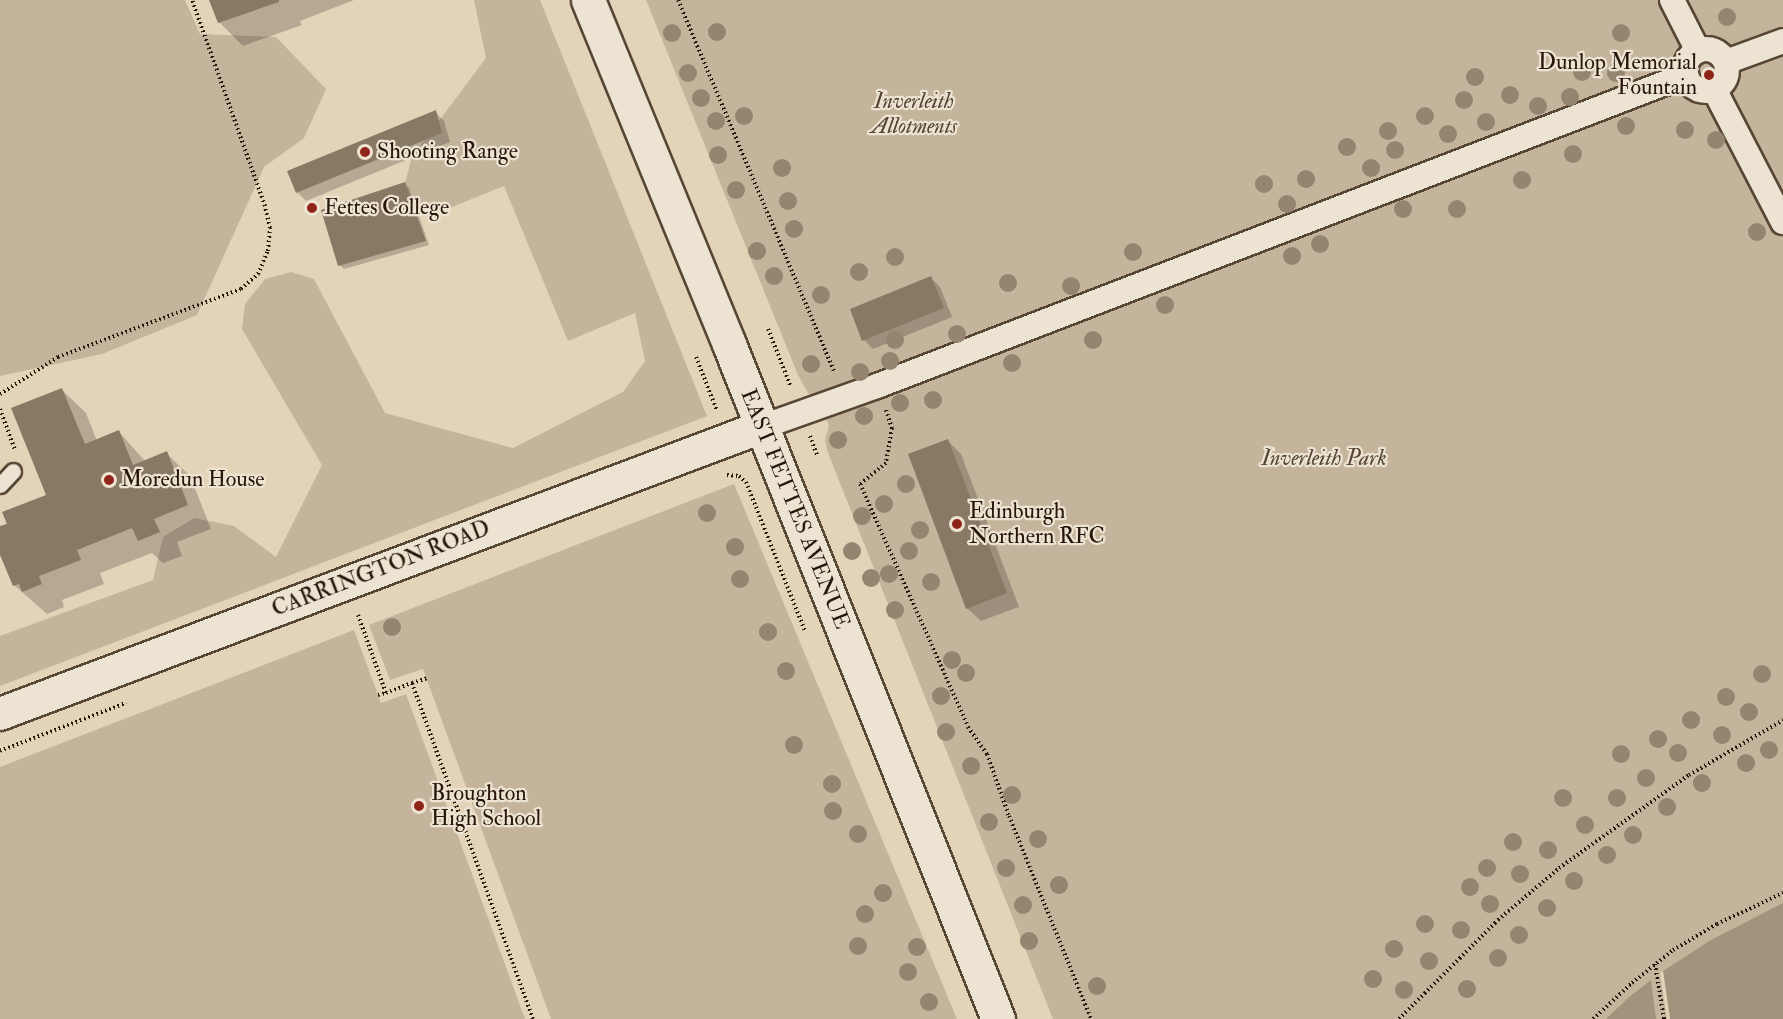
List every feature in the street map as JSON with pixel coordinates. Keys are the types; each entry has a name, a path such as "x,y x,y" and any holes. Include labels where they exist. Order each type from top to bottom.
{"street":[{"name":"EAST FETTES AVENUE","path":"588,0 762,427 998,1019"},
{"path":"1672,0 1698,51"},
{"path":"1726,62 1783,41"},
{"path":"1712,50 1726,62 1727,75 1714,89 1700,90 1689,81 1686,75 1688,61 1698,51 1712,50"},
{"path":"762,427 845,398 1686,75"},
{"path":"1714,89 1783,222"},
{"name":"CARRINGTON ROAD","path":"0,714 762,427"}],"lane":[{"path":"0,485 13,471"}],"path":[{"path":"0,394 58,357 241,289 258,274 268,251 270,228 265,206 192,0"},
{"path":"678,0 845,398"},
{"path":"696,357 717,411 714,418"},
{"path":"882,401 892,428 890,449 886,463 860,484 968,727 987,754 1009,816 1091,1019"},
{"path":"0,409 17,456 13,471"},
{"path":"746,482 805,632"},
{"path":"358,615 386,693"},
{"path":"378,696 427,678"},
{"path":"412,683 533,1019"},
{"path":"1399,1019 1497,920 1559,868 1689,775 1783,720"},
{"path":"1593,1019 1655,963 1717,924 1783,893"},
{"path":"1655,963 1664,1019"}],"green space":[{"path":"0,0 185,0 200,34 276,37 326,89 304,138 264,167 197,315 102,354 0,376"},
{"path":"474,0 540,0 707,416 0,686 0,636 153,580 163,537 194,518 234,526 276,557 322,465 242,329 245,304 265,279 291,272 314,279 385,413 513,448 623,392 645,361 635,313 568,341 504,186 427,217 400,202 412,157 486,58"},
{"name":"Inverleith Park","path":"646,0 1783,0 1783,1019 1053,1019 828,453 825,440 829,426 822,406 808,393 798,375"},
{"path":"734,484 957,1019 551,1019 423,669 390,680 369,625"},
{"path":"354,630 381,703 406,694 525,1019 0,1019 0,767"}],"shaded area":[{"path":"1783,903 1783,1019 1670,1019 1663,971 1711,940"},
{"path":"1651,980 1656,1019 1606,1019 1628,998"}],"pier":[{"path":"1663,971 1670,1019 1667,1019 1660,973"}],"building":[{"path":"209,0 279,0 279,2 218,23"},
{"name":"Shooting Range","path":"436,110 442,133 296,193 287,171"},
{"path":"405,182 426,241 338,266 321,210"},
{"path":"931,276 944,308 862,341 850,309"},
{"name":"Moredun House","path":"62,388 85,444 119,430 133,465 167,451 188,505 154,519 160,532 138,541 132,528 77,550 81,560 39,576 42,584 22,592 19,584 13,586 0,555 0,526 7,524 2,512 46,495 11,408"},
{"name":"Edinburgh Northern RFC","path":"948,439 1007,593 966,609 908,454"}],"place":[{"name":"Dunlop Memorial Fountain","path":"1709,75"},
{"name":"Shooting Range","path":"365,152"},
{"name":"Fettes College","path":"312,208"},
{"name":"Moredun House","path":"109,480"},
{"name":"Edinburgh Northern RFC","path":"957,524"},
{"name":"Broughton High School","path":"419,806"}],"park label":[{"name":"Inverleith Allotments","path":"914,114"}]}
